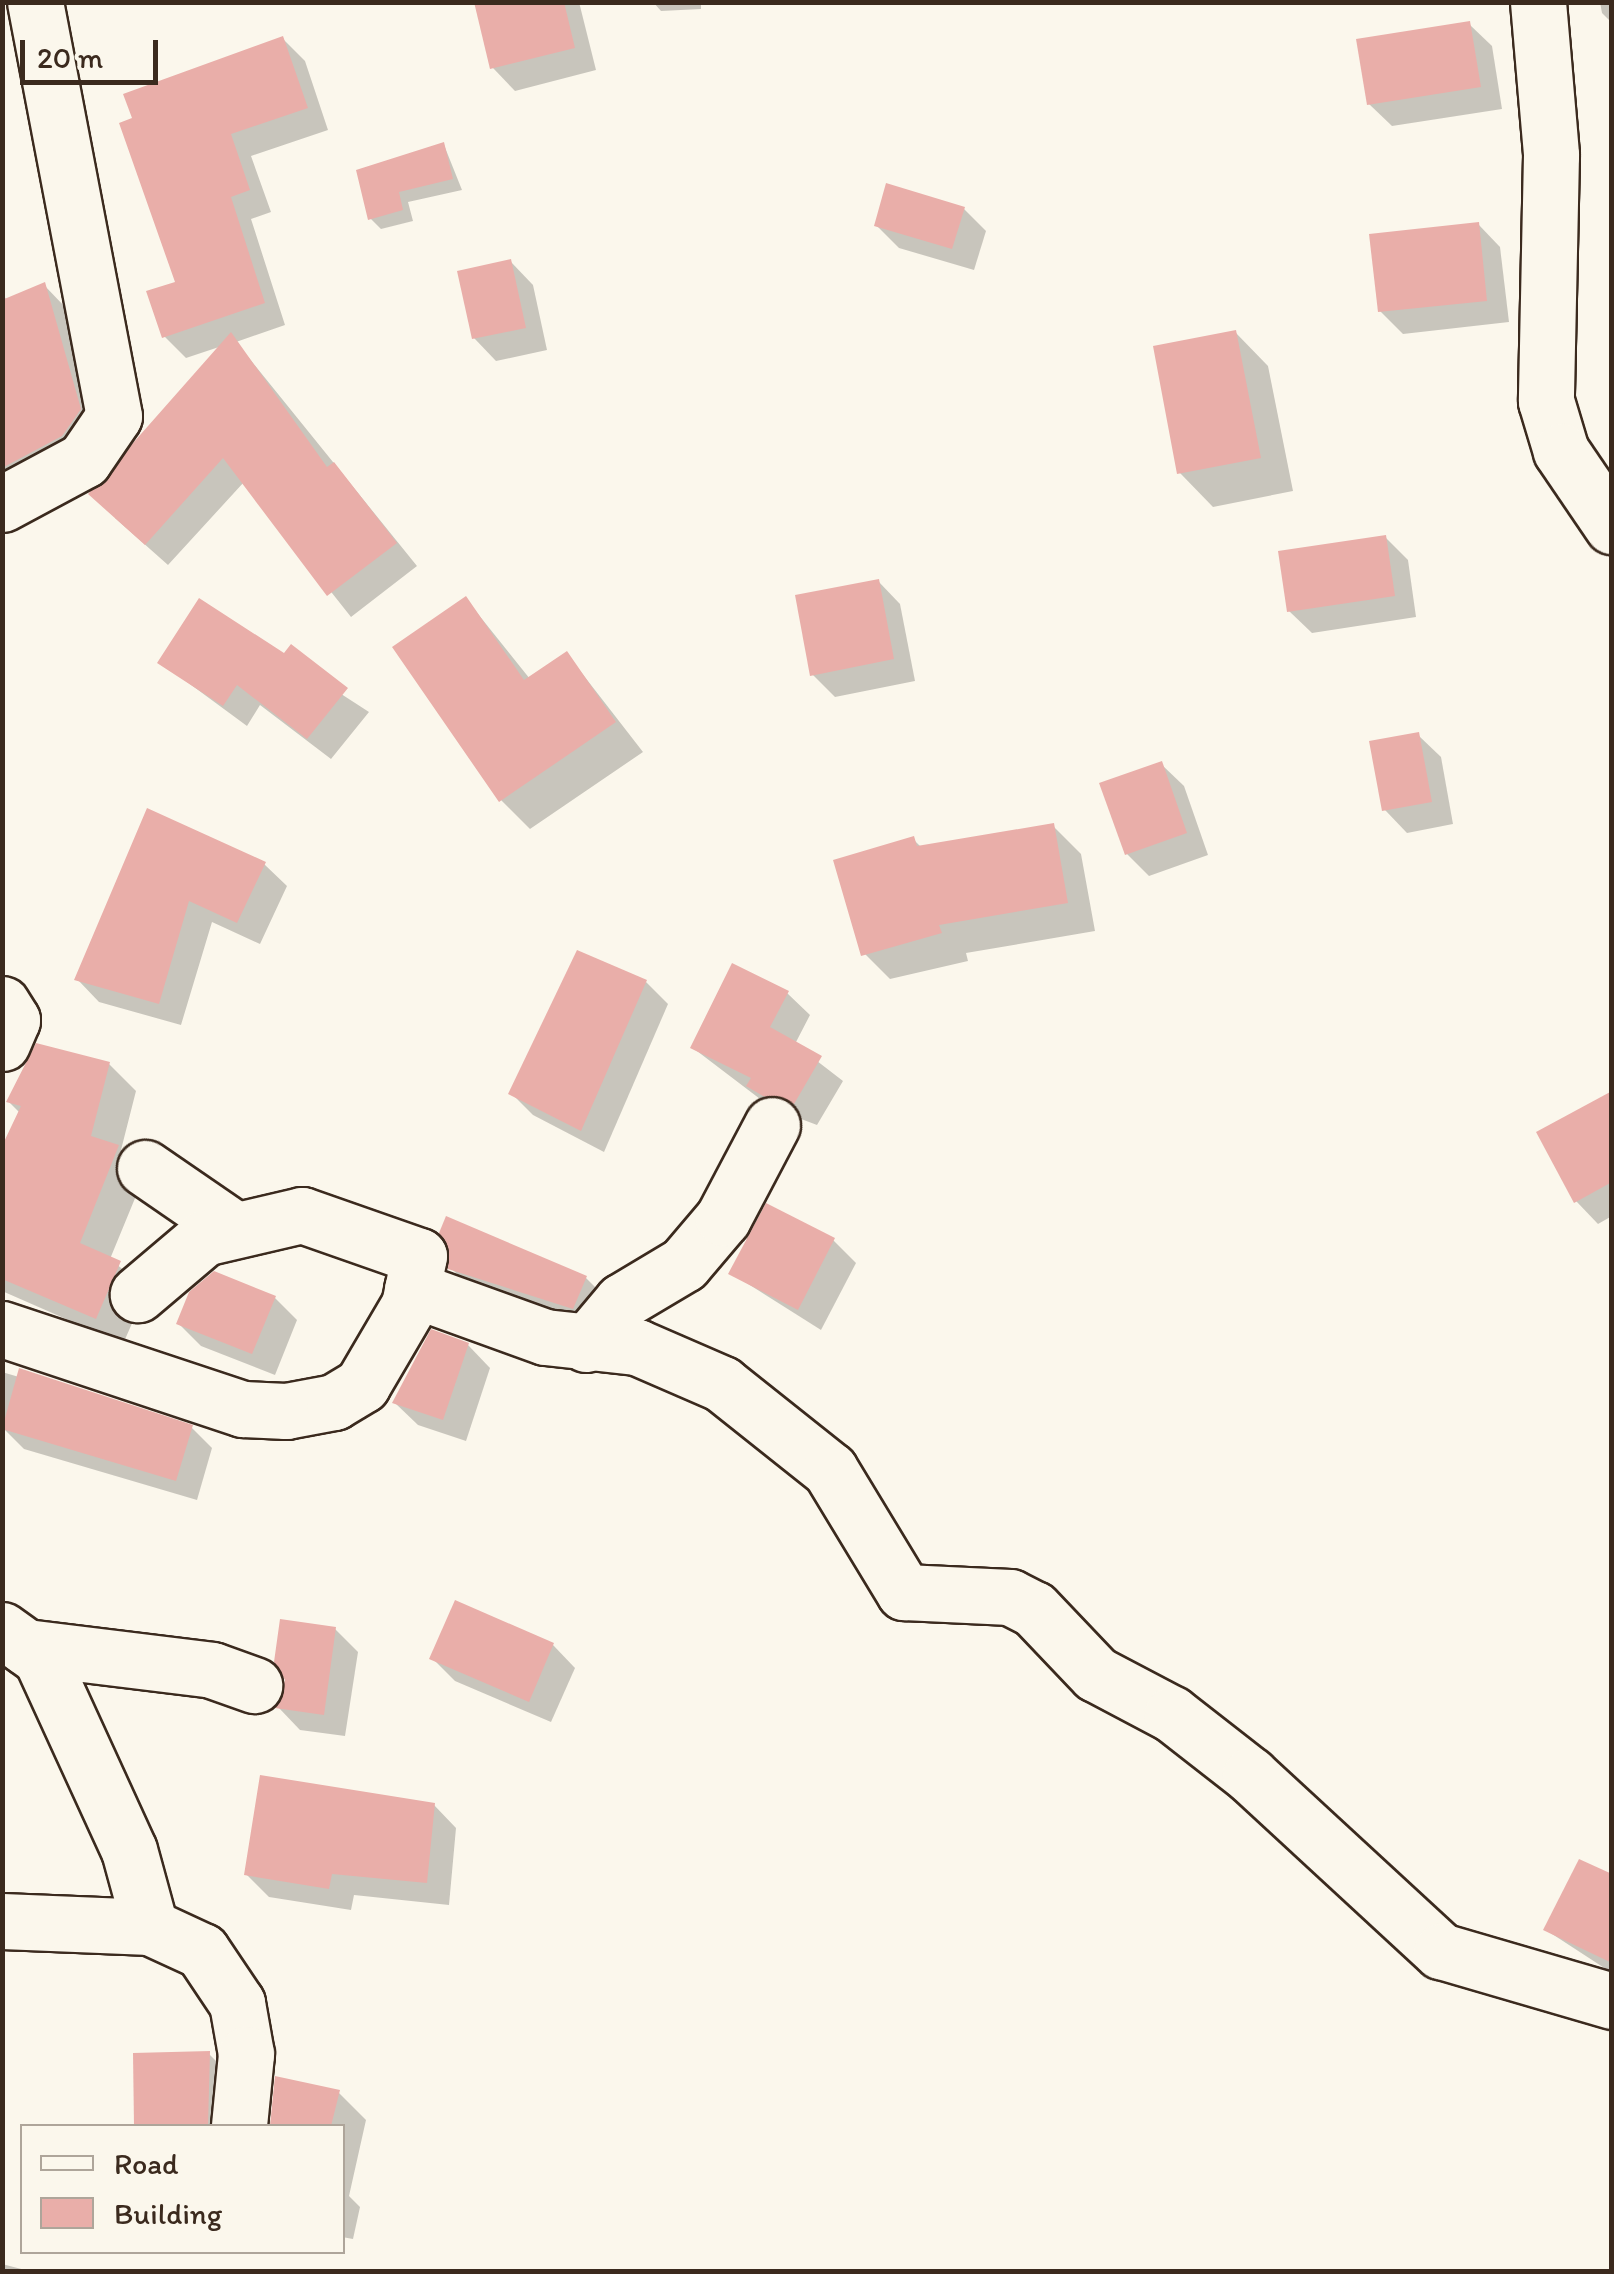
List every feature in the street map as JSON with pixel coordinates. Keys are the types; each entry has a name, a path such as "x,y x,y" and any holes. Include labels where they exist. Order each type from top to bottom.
{"street":[{"path":"2,504 84,460 114,416 36,2"},
{"path":"1538,2 1551,154 1546,401 1561,451 1612,526"},
{"path":"2,1004 12,1020 2,1042"},
{"path":"586,1344 622,1301 684,1264 723,1218 772,1124"},
{"path":"145,1168 230,1227"},
{"path":"2,1329 243,1408 286,1411 334,1402 362,1385 412,1288 418,1256 341,1223 302,1215 230,1227 138,1294"},
{"path":"412,1288 586,1344 637,1348 722,1384 830,1470 904,1592 1010,1597 1034,1610 1096,1674 1172,1714 1250,1775 1441,1951 1612,2002"},
{"path":"14,1638 212,1670 254,1685"},
{"path":"14,1638 41,1658 130,1850 150,1927"},
{"path":"2,1921 150,1927 202,1951 237,2002 246,2054 238,2124"}],"building":[{"path":"474,2 564,2 575,48 490,69"},
{"path":"1470,21 1481,87 1367,105 1356,39"},
{"path":"283,36 308,108 231,134 250,190 231,197 265,303 162,338 146,291 175,282 119,123 132,118 123,94"},
{"path":"444,142 453,179 399,192 403,210 368,220 356,170"},
{"path":"886,183 965,207 952,249 874,226"},
{"path":"1479,222 1487,301 1378,312 1369,234"},
{"path":"511,259 526,328 472,339 457,271"},
{"path":"45,282 81,409 62,436 2,468 2,300"},
{"path":"1236,330 1261,458 1177,474 1153,346"},
{"path":"231,332 327,467 334,462 397,543 327,596 223,458 145,545 88,494"},
{"path":"1386,535 1395,596 1287,612 1278,551"},
{"path":"879,579 894,659 810,676 795,595"},
{"path":"466,596 524,680 567,651 616,722 499,802 392,647"},
{"path":"199,598 284,653 291,644 348,688 307,739 237,685 223,706 157,663"},
{"path":"1419,732 1432,802 1382,811 1369,741"},
{"path":"1162,761 1187,833 1125,855 1099,783"},
{"path":"147,808 266,862 237,923 189,901 159,1004 74,980"},
{"path":"1054,823 1068,903 939,925 942,933 861,956 833,860 914,836 917,846"},
{"path":"577,950 647,980 581,1131 508,1094"},
{"path":"732,963 789,991 770,1027 822,1056 794,1104 763,1096 746,1086 751,1078 690,1048"},
{"path":"36,1043 110,1062 91,1136 119,1145 80,1243 121,1261 96,1319 2,1279 2,1146 21,1106 6,1102"},
{"path":"1612,1091 1612,1182 1574,1203 1536,1132"},
{"path":"766,1203 835,1238 798,1310 728,1274"},
{"path":"446,1216 587,1276 573,1309 448,1269 439,1233"},
{"path":"214,1271 276,1296 252,1354 176,1324 189,1292"},
{"path":"431,1329 469,1343 443,1420 392,1403"},
{"path":"19,1368 193,1425 176,1481 2,1429"},
{"path":"455,1600 554,1643 529,1702 429,1659"},
{"path":"280,1619 336,1627 324,1715 275,1708 285,1680 274,1662"},
{"path":"260,1775 435,1803 427,1883 332,1874 329,1889 244,1875"},
{"path":"1579,1859 1612,1874 1612,1963 1543,1930"},
{"path":"210,2051 208,2124 134,2124 133,2053"},
{"path":"275,2076 340,2090 332,2124 270,2124"}]}
